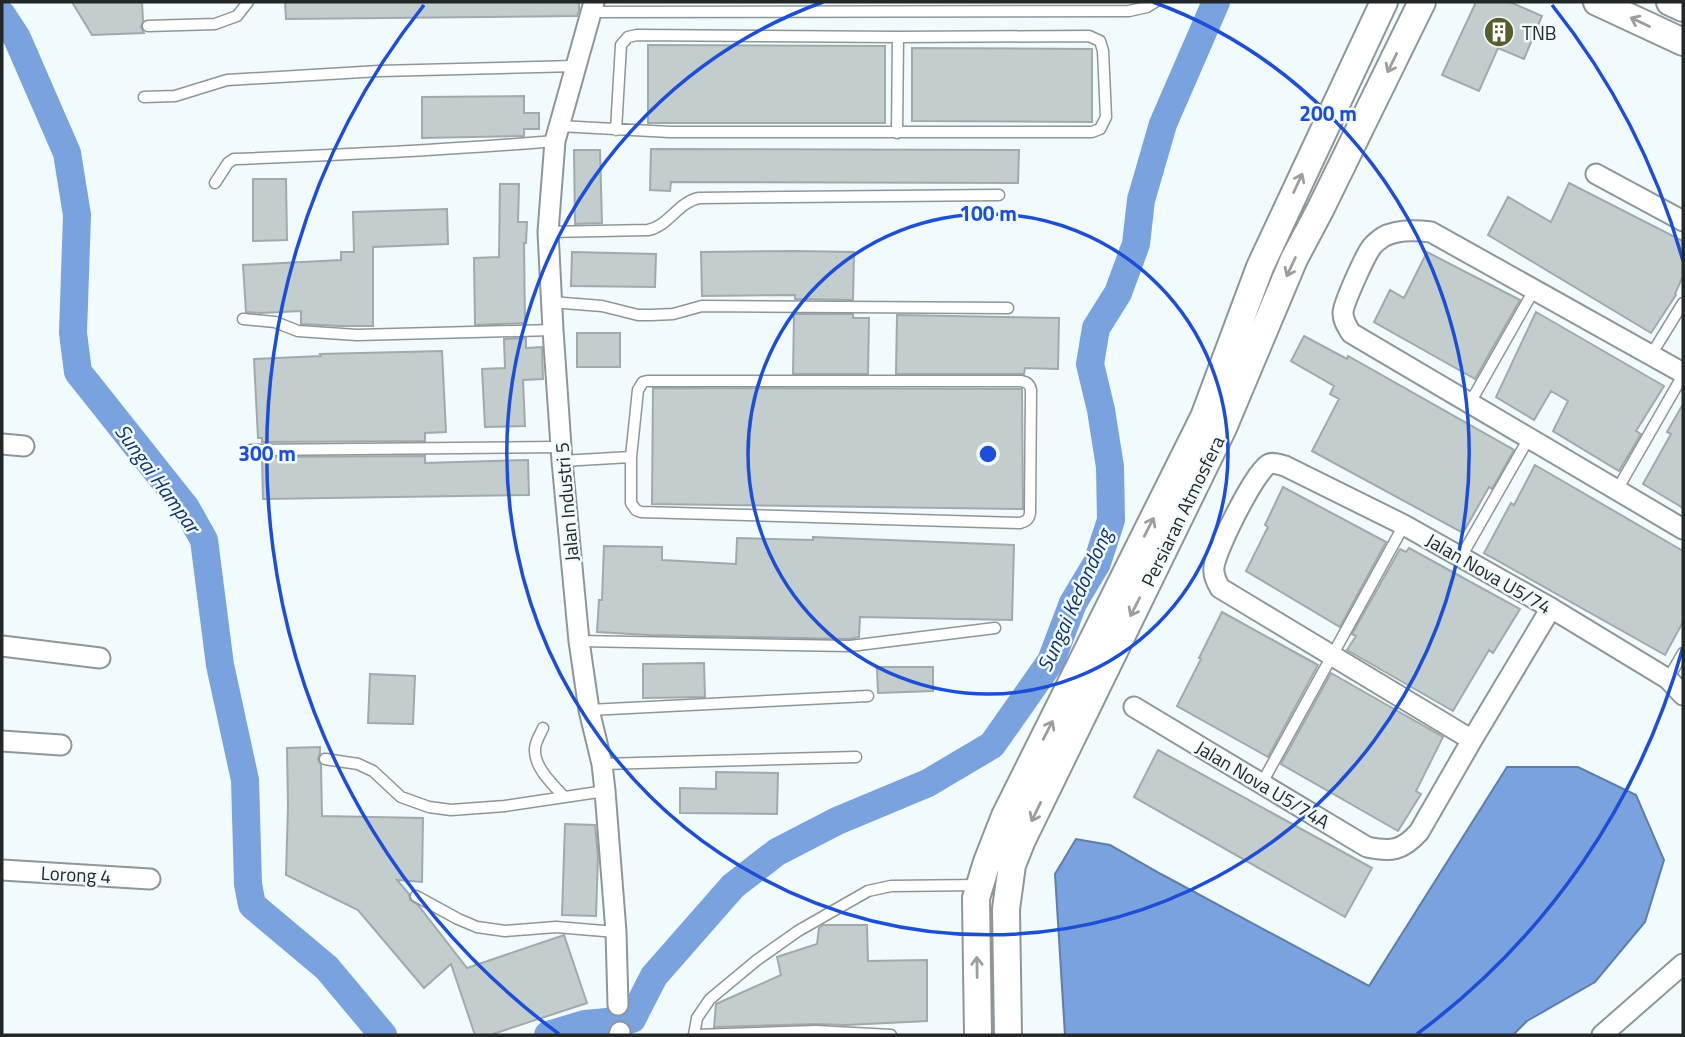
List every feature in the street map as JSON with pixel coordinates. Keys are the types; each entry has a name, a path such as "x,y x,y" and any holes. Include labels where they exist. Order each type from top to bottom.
{"street":[{"name":"Persiaran Atmosfera","path":"978,1035 976,898 986,862 1005,816 1204,417 1260,267 1384,2"},
{"name":"Persiaran Atmosfera","path":"1008,1035 1006,908 1012,865 1022,839 1223,428 1294,259 1422,2"},
{"path":"1597,2 1683,41"},
{"path":"1670,2 1683,8"},
{"name":"Jalan Industri 5","path":"593,7 557,134 548,232 561,454 579,641 605,791 616,932 618,1005"},
{"path":"1596,174 1683,221"},
{"path":"1683,374 1431,232 1401,231 1384,237 1371,247 1344,304 1345,324 1351,332 1683,529"},
{"path":"2,444 24,446"},
{"name":"Jalan Nova U5/74","path":"1333,655 1220,588 1216,581 1216,556 1250,486 1261,470 1269,464 1285,466 1404,525 1551,608 1668,679 1683,695"},
{"path":"1333,655 1472,740 1551,608"},
{"path":"2,646 100,658"},
{"name":"Jalan Nova U5/74A","path":"1134,707 1367,847 1381,850 1396,849 1408,844 1419,832 1472,740"},
{"path":"2,741 61,745"},
{"name":"Lorong 4","path":"2,870 150,879"},
{"path":"1602,1035 1681,970"}],"lane":[{"path":"148,26 215,24 237,16 248,2"},
{"path":"593,7 1129,10 1147,7 1155,2"},
{"path":"215,183 228,163 234,159 488,147 557,134 616,130 1092,132 1100,130 1106,117 1103,51 1100,41 1089,36 637,35 628,37 621,45 616,130"},
{"path":"897,133 898,37"},
{"path":"144,97 174,96 227,80 379,71 577,66"},
{"path":"548,232 648,230 655,228 691,199 699,198 999,195"},
{"path":"1470,403 1534,290"},
{"path":"551,302 602,306 638,315 673,314 702,306 1009,308"},
{"path":"1651,355 1683,303"},
{"path":"243,319 275,322 298,331 357,335 552,330"},
{"path":"1617,490 1683,374"},
{"path":"1021,380 1026,382 1031,390 1030,513 1029,518 1020,523 641,512 631,503 631,457 638,390 643,382 647,381 1021,380"},
{"path":"1461,557 1529,438"},
{"path":"250,450 631,457"},
{"path":"1262,783 1404,525"},
{"path":"579,641 850,646 995,628"},
{"path":"1668,679 1683,653"},
{"path":"589,710 868,696"},
{"path":"543,728 534,748 536,756 544,773 564,797"},
{"path":"602,764 856,757"},
{"path":"325,760 358,764 373,771 401,797 429,807 451,810 505,806 605,791"},
{"path":"891,1035 816,1031 695,1035 698,1018 710,999 757,960 798,931 868,891 891,886 980,885"},
{"path":"416,896 477,927 505,931 556,927 616,932"}],"water":[{"path":"1507,767 1578,767 1636,795 1664,860 1645,922 1595,982 1527,1021 1513,1035 1065,1035 1055,874 1076,839 1110,845 1369,986"}],"building":[{"path":"72,2 142,2 141,27 144,33 92,35"},
{"path":"285,2 579,2 579,10 577,16 286,19"},
{"name":"TNB","path":"1476,2 1510,2 1542,16 1524,59 1498,48 1479,91 1442,75"},
{"path":"648,45 885,46 885,123 648,123"},
{"path":"912,48 1092,49 1092,122 912,121"},
{"path":"524,96 524,113 539,113 539,129 524,129 524,136 422,138 422,97"},
{"path":"651,149 1019,150 1018,183 671,182 670,191 650,190"},
{"path":"574,150 600,150 602,223 575,224"},
{"path":"253,179 286,179 287,240 253,241"},
{"path":"1569,183 1683,241 1683,276 1676,295 1651,333 1488,235 1508,197 1551,222"},
{"path":"500,184 519,184 518,222 527,222 524,243 525,323 475,325 474,258 499,257"},
{"path":"447,209 448,244 373,247 373,326 301,324 301,311 246,312 243,265 341,260 341,252 354,252 353,212"},
{"path":"572,252 656,254 655,287 571,286"},
{"path":"701,252 854,252 853,300 795,299 795,295 702,296"},
{"path":"1427,252 1520,300 1475,379 1374,322 1390,290 1404,298"},
{"path":"1536,312 1664,386 1636,431 1641,434 1619,471 1553,431 1568,401 1551,391 1534,420 1496,397"},
{"path":"794,314 853,314 853,318 869,318 868,374 793,374"},
{"path":"897,315 1059,318 1058,369 1025,368 1024,374 896,374"},
{"path":"577,333 620,333 620,367 577,367"},
{"path":"1304,336 1347,359 1348,356 1514,450 1463,533 1312,451 1339,399 1330,394 1334,386 1291,361"},
{"path":"526,338 526,348 542,347 543,379 523,380 525,426 485,427 482,369 505,368 504,339"},
{"path":"442,351 446,432 425,433 425,441 262,442 262,438 258,438 254,359 321,356 320,354"},
{"path":"653,388 1022,389 1023,509 652,504"},
{"path":"1683,404 1683,508 1643,484 1671,434 1667,432"},
{"path":"425,456 425,463 528,460 529,495 263,499 262,457"},
{"path":"1535,465 1683,551 1683,622 1665,655 1484,553"},
{"path":"1283,487 1386,542 1340,627 1246,571 1268,527 1265,525"},
{"path":"813,537 1014,545 1012,620 860,617 859,637 850,639 597,632 599,600 602,600 604,546 662,547 662,560 736,564 737,538 813,540"},
{"path":"1409,548 1520,609 1493,653 1489,650 1453,711 1347,650 1356,636 1352,634 1400,549 1406,552"},
{"path":"1222,612 1318,665 1268,757 1177,706"},
{"path":"704,663 705,697 643,698 643,664"},
{"path":"877,667 933,667 933,691 878,693"},
{"path":"1331,673 1443,737 1416,791 1421,794 1398,831 1281,764"},
{"path":"370,674 415,676 413,724 368,723"},
{"path":"320,747 318,759 321,765 322,816 423,818 422,882 397,880 409,894 410,900 418,905 467,968 564,935 587,1003 490,1035 475,1035 451,964 424,988 358,910 286,875 287,748"},
{"path":"1158,750 1372,868 1345,917 1134,797"},
{"path":"716,772 778,773 777,814 680,813 680,788 716,789"},
{"path":"565,824 595,825 598,856 596,916 562,915"},
{"path":"823,925 867,925 868,961 927,960 927,1021 714,1027 716,1004 781,975 777,957 817,944 819,928"}],"waterway":[{"name":"Sungai Kedondong","path":"548,1035 585,1024 620,1023 632,1019 654,976 733,886 777,852 837,821 928,783 992,745 1051,661 1073,603 1097,563 1111,520 1110,467 1090,364 1096,328 1118,293 1136,244 1141,200 1163,124 1216,2"},
{"name":"Sungai Hampar","path":"2,15 17,38 67,153 77,215 73,333 78,372 186,508 204,540 220,665 245,780 248,884 252,905 327,968 383,1035"}],"place":[{"name":"TNB","path":"1499,32"}]}
